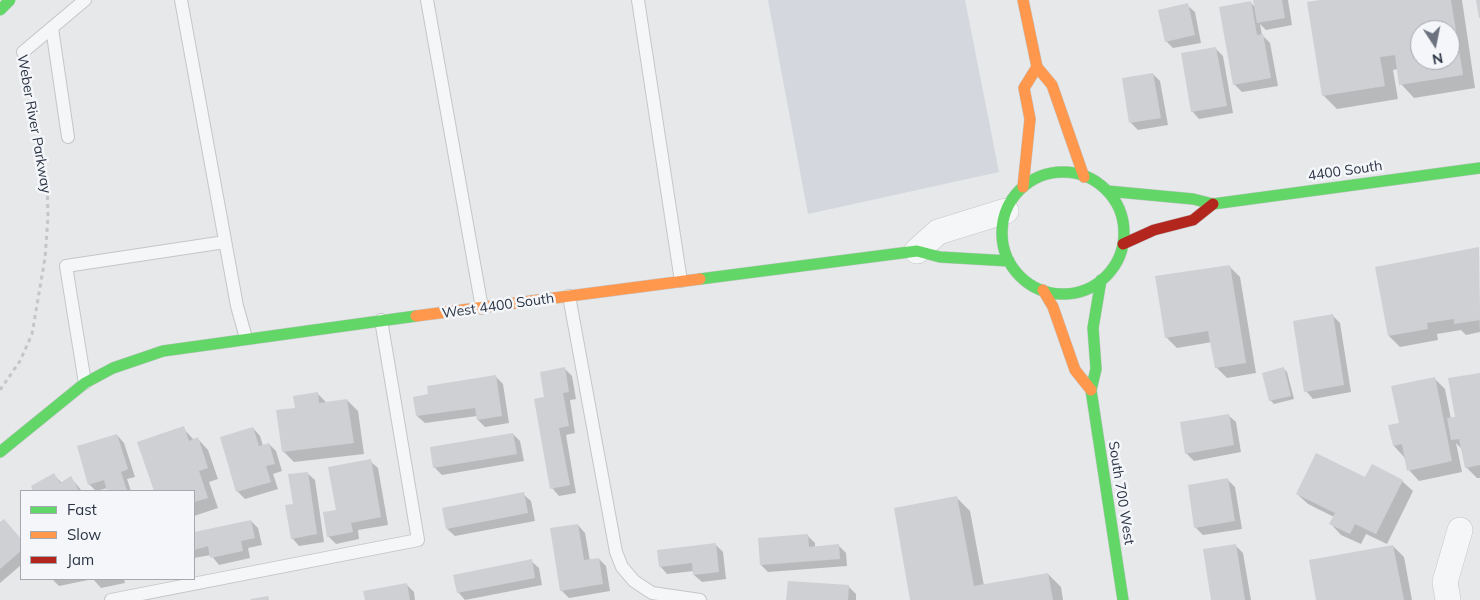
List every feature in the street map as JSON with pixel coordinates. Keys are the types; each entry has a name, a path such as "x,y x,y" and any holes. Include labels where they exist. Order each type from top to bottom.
{"street":[{"path":"0,10 10,0"},
{"path":"1023,0 1037,66 1052,85 1084,177"},
{"path":"1023,188 1030,119 1024,88 1037,66"},
{"name":"4400 South","path":"1213,204 1480,168"},
{"path":"1062,171 1084,177 1098,182 1122,210 1121,253 1111,272 1094,285 1074,293 1053,293 1033,286 1016,273 1006,255 1001,234 1006,211 1017,193 1042,174 1062,171"},
{"path":"1107,191 1193,199 1213,204"},
{"path":"1122,244 1154,230 1193,220 1213,204"},
{"path":"917,252 938,232 1006,211"},
{"name":"West 4400 South","path":"0,452 85,383 113,368 163,351 381,320 917,252 940,257 1009,261"},
{"name":"South 700 West","path":"1101,280 1093,328 1096,369 1091,390 1122,600"},
{"path":"1043,290 1053,307 1075,370 1091,390"},
{"path":"1448,600 1445,582 1460,530"}],"lane":[{"path":"23,52 85,0"},
{"path":"181,0 237,306 246,338"},
{"path":"427,0 482,308"},
{"path":"638,0 681,281"},
{"path":"52,28 68,137"},
{"path":"85,383 66,266 225,242"},
{"path":"570,296 616,552 622,567 643,588 664,596 700,600"},
{"path":"111,600 418,540 381,320"}],"path":[{"name":"Weber River Parkway","path":"0,390 20,361 32,334 46,258 48,217 46,181 23,52"}],"shaded area":[{"path":"768,0 965,0 999,172 808,214"}],"building":[{"path":"1253,0 1282,0 1285,18 1257,23"},
{"path":"1320,0 1451,0 1454,20 1410,20 1410,70 1460,70 1460,56 1463,75 1399,85 1395,55 1380,57 1385,86 1322,96 1307,2"},
{"path":"1476,0 1480,0 1480,18 1479,18"},
{"path":"1251,1 1257,35 1263,34 1271,78 1233,85 1219,7"},
{"path":"1188,3 1195,35 1165,42 1158,10"},
{"path":"1216,47 1227,106 1191,112 1181,53"},
{"path":"1153,73 1161,118 1129,123 1122,78"},
{"path":"1479,247 1480,320 1454,324 1454,319 1427,323 1428,329 1388,336 1375,267"},
{"path":"1230,265 1246,363 1215,368 1208,331 1165,338 1155,276"},
{"path":"1333,314 1344,385 1304,392 1293,321"},
{"path":"565,367 569,392 563,393 569,426 559,428 570,485 550,489 534,399 544,397 540,372"},
{"path":"1284,367 1291,396 1269,401 1262,373"},
{"path":"1480,373 1480,465 1465,468 1459,439 1451,440 1447,418 1455,417 1448,378"},
{"path":"496,375 502,416 477,420 475,408 416,416 413,397 428,394 427,386"},
{"path":"1435,377 1452,461 1407,471 1402,444 1393,446 1388,425 1399,423 1391,386"},
{"path":"318,392 319,403 347,399 354,443 282,452 276,410 295,408 293,396"},
{"path":"1229,414 1234,445 1185,454 1180,422"},
{"path":"184,426 189,441 198,437 208,468 199,471 208,498 195,502 195,490 154,490 137,442"},
{"path":"253,427 259,446 269,443 275,464 266,466 271,482 236,492 220,437"},
{"path":"513,433 517,454 433,468 430,447"},
{"path":"117,434 128,469 121,472 127,490 107,490 104,480 88,485 77,446"},
{"path":"1316,453 1365,477 1372,464 1403,480 1376,534 1355,524 1350,534 1329,524 1335,513 1296,494"},
{"path":"371,459 381,517 351,523 353,532 327,537 323,512 336,510 328,467"},
{"path":"308,472 317,534 291,539 285,505 293,504 288,474"},
{"path":"54,473 60,483 71,476 78,490 33,490 31,486"},
{"path":"1228,478 1235,521 1194,528 1188,485"},
{"path":"524,492 528,513 446,529 442,508"},
{"path":"957,496 974,586 1048,573 1053,600 910,600 894,508"},
{"path":"4,519 20,538 20,552 0,569 0,522"},
{"path":"251,520 255,538 241,541 243,551 210,558 208,546 195,550 195,532"},
{"path":"578,524 584,560 599,558 603,584 560,591 550,528"},
{"path":"808,534 809,547 839,544 840,559 760,565 758,538"},
{"path":"716,543 719,572 693,575 692,563 659,567 657,550"},
{"path":"1236,544 1245,600 1211,600 1203,549"},
{"path":"1393,545 1404,600 1316,600 1309,560"},
{"path":"532,559 535,578 457,593 453,575"},
{"path":"788,581 849,585 848,600 786,600"},
{"path":"407,583 410,600 365,600 363,591"},
{"path":"268,596 269,600 251,600 251,599"}],"traffic: fast":[{"path":"0,10 10,0"},
{"path":"1107,191 1193,199 1213,204 1480,168"},
{"path":"1063,172 1075,173 1086,177 1097,182 1106,190 1114,199 1119,210 1123,221 1124,233 1123,245 1119,256 1114,267 1106,276 1097,284 1086,289 1075,293 1063,294 1051,293 1040,289 1029,284 1020,276 1012,267 1007,256 1003,245 1002,233 1003,221 1007,210 1012,199 1020,190 1029,182 1040,177 1051,173 1063,172"},
{"path":"700,279 917,251 940,257 1009,261"},
{"path":"1101,280 1093,328 1096,369 1091,390 1123,600"},
{"path":"0,452 85,383 113,368 163,351 416,316"}],"traffic: slow":[{"path":"1023,0 1037,67 1052,85 1084,177"},
{"path":"1023,187 1030,119 1024,88 1037,67"},
{"path":"416,316 700,279"},
{"path":"1043,290 1053,307 1075,370 1091,390"}],"traffic: jam":[{"path":"1123,244 1154,230 1193,220 1213,204"}]}
